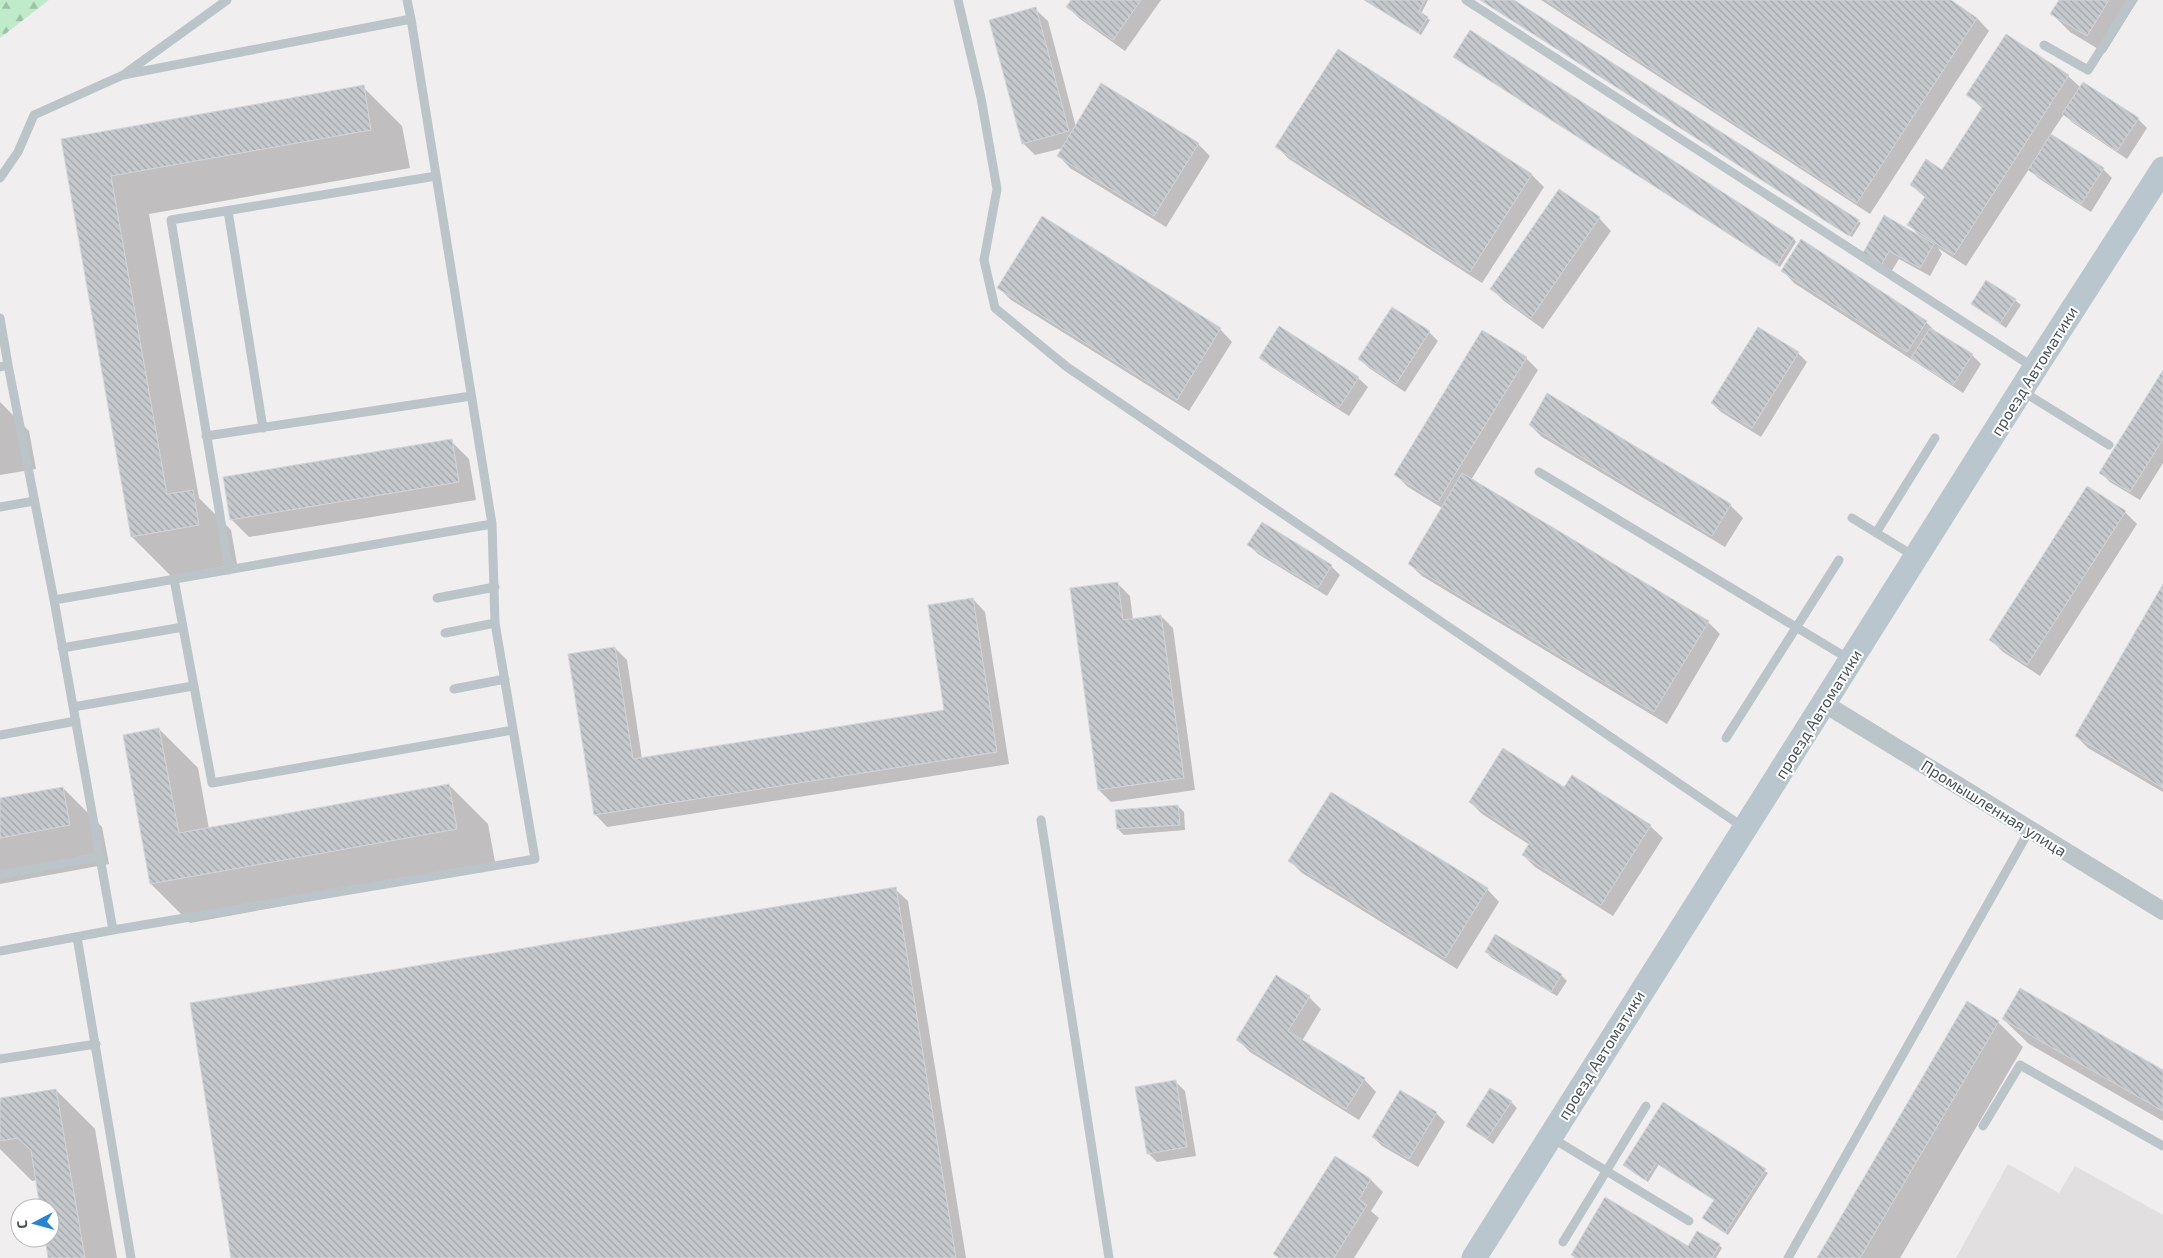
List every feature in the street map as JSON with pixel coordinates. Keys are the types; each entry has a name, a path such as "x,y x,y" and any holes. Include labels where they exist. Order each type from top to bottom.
{"main road":[{"name":"проезд Автоматики","path":"1474,1258 1825,704 2035,368 2163,169"}],"street":[{"name":"Промышленная улица","path":"1825,704 2163,911"}],"lane":[{"path":"0,178 18,152 34,115 123,75 227,0"},
{"path":"0,952 113,930 535,859 495,623 492,524 407,0"},
{"path":"958,0 980,98 997,189 984,260 995,308 1066,367 1745,829"},
{"path":"1466,0 2035,368"},
{"path":"2044,45 2088,70 2132,0"},
{"path":"123,75 410,19"},
{"path":"229,570 171,220 436,176"},
{"path":"228,211 263,428"},
{"path":"0,318 4,366 54,600 98,857 113,930"},
{"path":"2021,391 2108,445"},
{"path":"206,436 471,396"},
{"path":"1876,533 1935,438"},
{"path":"1539,472 1852,660"},
{"path":"0,507 34,501"},
{"path":"1852,518 1916,557"},
{"path":"54,600 492,524"},
{"path":"1726,738 1798,628 1839,560"},
{"path":"174,579 212,784 513,730"},
{"path":"438,598 495,587"},
{"path":"446,632 495,623"},
{"path":"62,648 183,627"},
{"path":"454,689 505,680"},
{"path":"73,708 193,686"},
{"path":"0,735 76,721"},
{"path":"1041,820 1109,1258"},
{"path":"1788,1258 2030,829"},
{"path":"0,875 98,857"},
{"path":"77,937 132,1258"},
{"path":"0,1059 96,1044"},
{"path":"1983,1126 2020,1065 2163,1146"},
{"path":"1563,1242 1646,1106"},
{"path":"1550,1136 1689,1221"}],"shaded area":[{"path":"2008,1164 2059,1193 2075,1166 2163,1215 2163,1258 1956,1258"}],"green space":[{"path":"0,0 49,0 0,38"}],"building":[{"path":"1071,0 1141,0 1113,40 1066,7"},
{"path":"1364,0 1425,0 1419,11 1428,17 1418,33"},
{"path":"1480,0 1514,0 1859,220 1849,236"},
{"path":"1546,0 1951,0 1977,18 1857,203"},
{"path":"2059,0 2109,0 2087,36 2050,14"},
{"path":"1036,7 1069,131 1022,144 989,20"},
{"path":"1470,30 1794,238 1777,265 1453,57"},
{"path":"2006,34 2069,75 1954,255 1907,225 1926,195 1910,185 1926,159 1942,170 1983,106 1966,95"},
{"path":"1338,49 1532,174 1470,272 1275,147"},
{"path":"2083,82 2139,118 2117,151 2062,114"},
{"path":"1101,83 1199,143 1154,216 1057,156"},
{"path":"364,85 371,130 111,176 167,494 193,490 199,525 131,537 61,139"},
{"path":"2051,134 2104,168 2081,204 2028,170"},
{"path":"1559,189 1600,217 1531,318 1490,289"},
{"path":"1884,215 1934,244 1920,268 1889,251 1882,264 1863,253"},
{"path":"1042,216 1221,328 1177,400 997,288"},
{"path":"1801,239 1927,321 1907,352 1781,271"},
{"path":"1986,280 2016,299 2000,323 1971,304"},
{"path":"1392,307 1430,331 1396,384 1358,359"},
{"path":"1279,326 1359,377 1339,408 1259,358"},
{"path":"1758,327 1799,352 1752,428 1711,403"},
{"path":"1930,328 1973,354 1953,385 1911,358"},
{"path":"1482,330 1527,357 1438,502 1394,475"},
{"path":"2163,370 2163,439 2130,492 2099,473"},
{"path":"1547,393 1731,504 1712,536 1529,425"},
{"path":"452,439 459,482 230,520 223,477"},
{"path":"1462,473 1709,621 1654,712 1408,564"},
{"path":"2087,486 2126,511 2027,665 1989,640"},
{"path":"1262,522 1332,565 1318,588 1247,545"},
{"path":"1118,582 1123,620 1161,615 1184,778 1098,790 1070,588"},
{"path":"2163,584 2163,788 2075,736"},
{"path":"973,598 997,752 594,815 568,654 615,647 633,759 944,710 928,605"},
{"path":"159,728 179,833 449,784 457,829 150,884 123,735"},
{"path":"1503,748 1564,787 1572,775 1651,825 1601,905 1522,855 1530,842 1469,802"},
{"path":"63,787 70,825 0,838 0,798"},
{"path":"1331,792 1488,888 1445,958 1288,861"},
{"path":"1178,805 1180,825 1117,829 1115,810"},
{"path":"896,887 956,1258 231,1258 190,1003"},
{"path":"1495,934 1562,974 1551,992 1485,952"},
{"path":"1276,975 1310,996 1288,1031 1365,1078 1346,1109 1236,1040"},
{"path":"2020,988 2163,1070 2163,1111 2002,1019"},
{"path":"1967,1001 1999,1021 1860,1258 1817,1258"},
{"path":"1176,1080 1187,1147 1147,1154 1135,1087"},
{"path":"1490,1088 1512,1101 1487,1139 1466,1126"},
{"path":"56,1089 85,1258 48,1258 46,1248 60,1248 60,1198 38,1198 31,1150 17,1138 0,1141 0,1098"},
{"path":"1400,1090 1437,1112 1409,1159 1372,1137"},
{"path":"1663,1102 1766,1169 1725,1233 1702,1218 1714,1200 1656,1163 1645,1180 1623,1165"},
{"path":"1335,1156 1371,1179 1359,1199 1367,1205 1334,1258 1280,1258 1273,1254"},
{"path":"1605,1197 1688,1246 1697,1231 1720,1244 1712,1258 1576,1258 1571,1255"}]}
